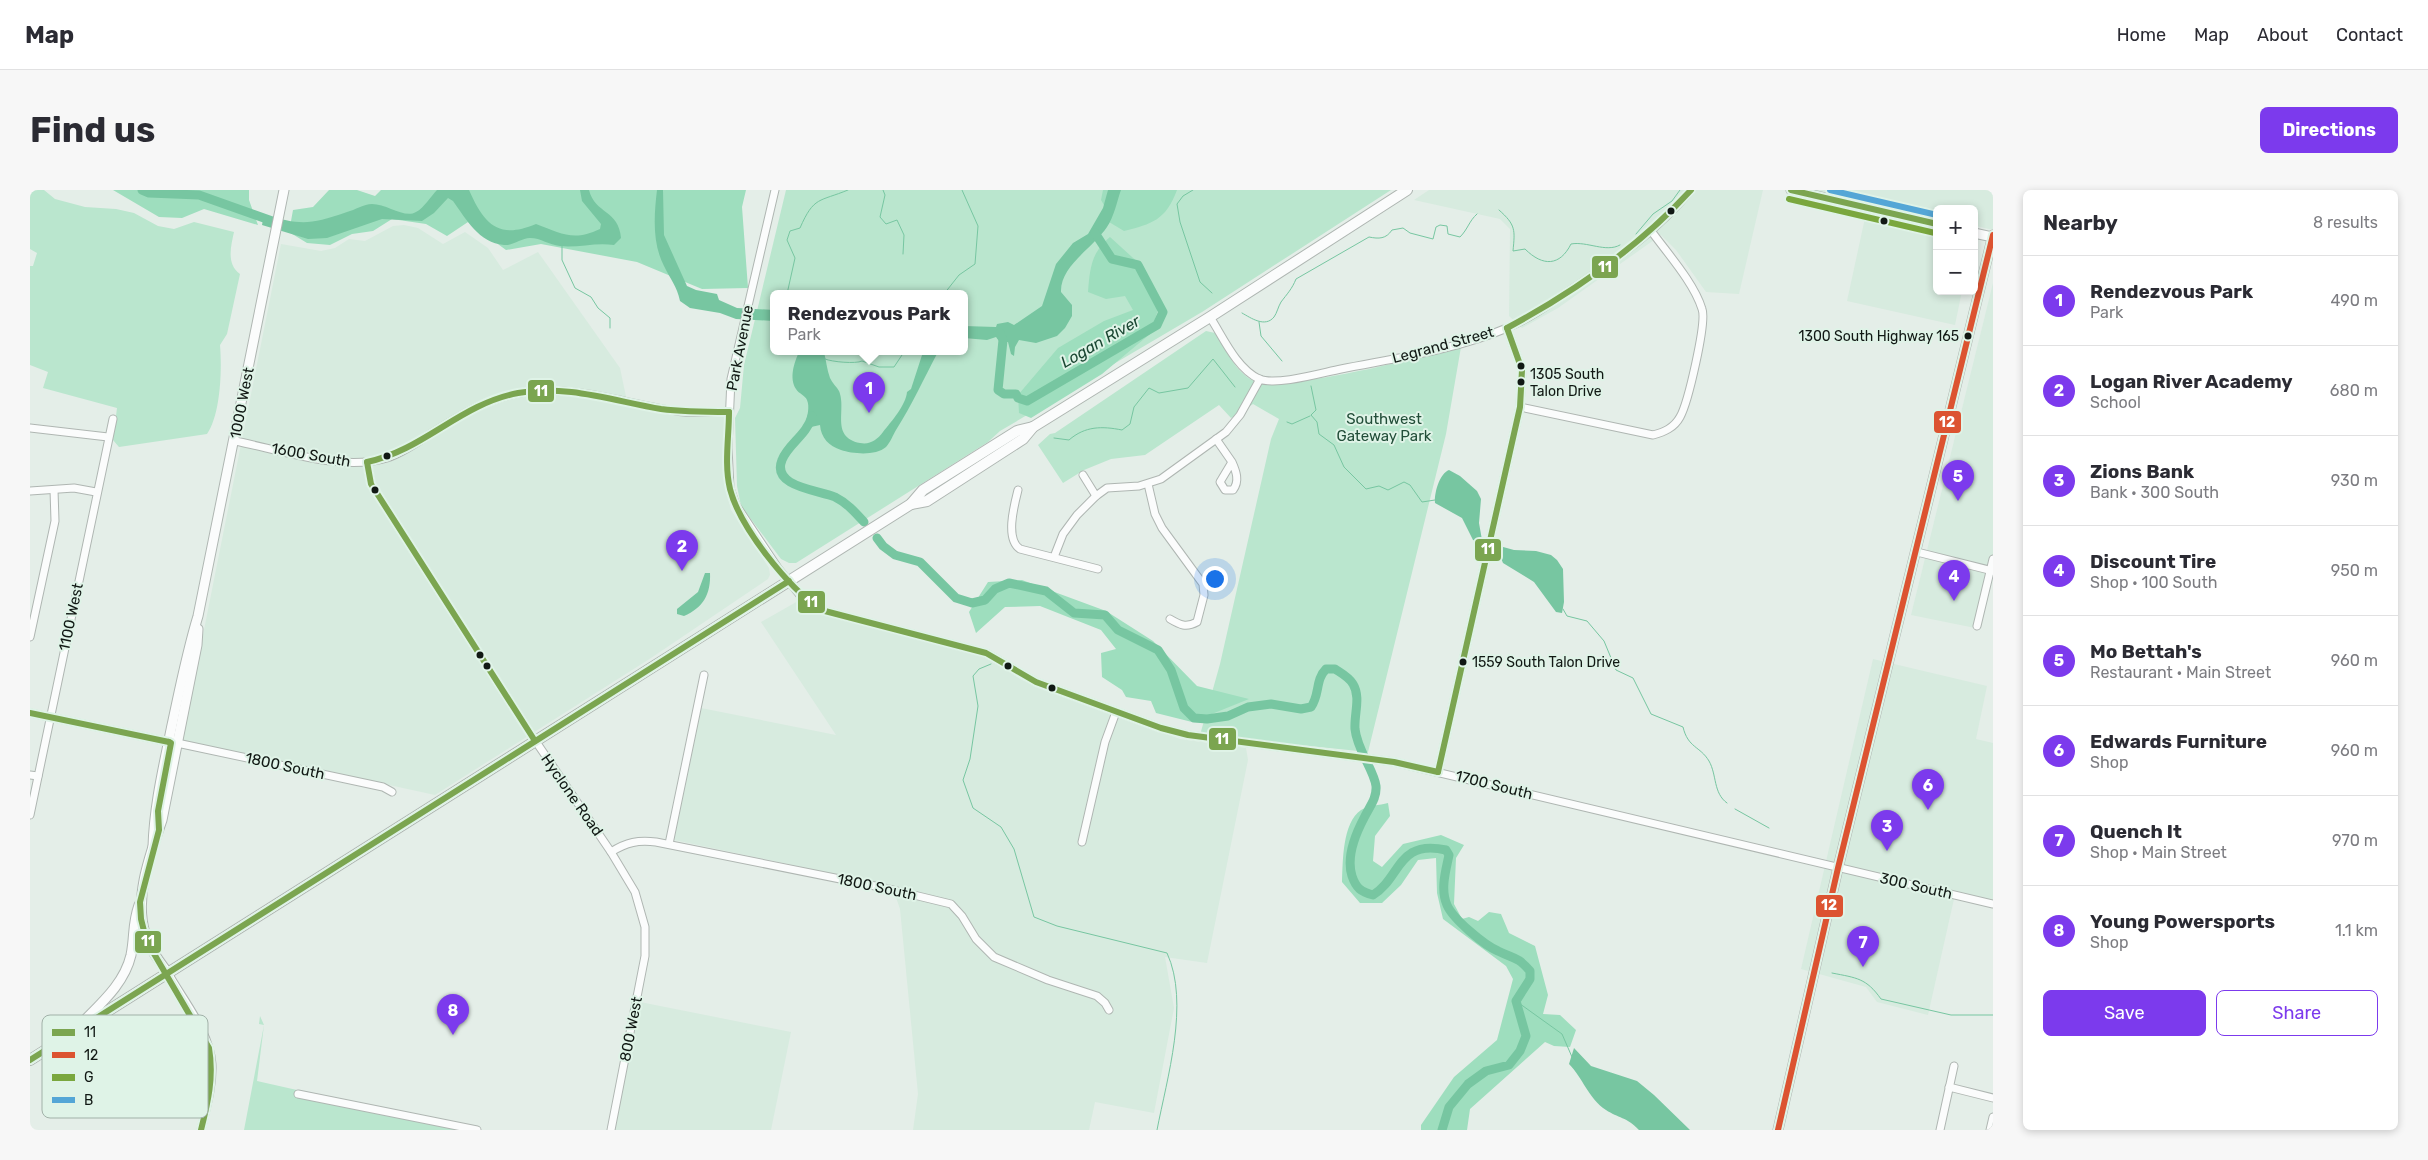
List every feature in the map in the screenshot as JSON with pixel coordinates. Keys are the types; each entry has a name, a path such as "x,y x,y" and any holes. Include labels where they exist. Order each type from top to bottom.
{"highway":[{"path":"102,1015 911,504 927,500 942,491 1023,439 1033,427 1210,317 1407,190"},
{"path":"30,1060 42,1052"}],"main road":[{"name":"1000 West","path":"168,974 153,952 145,935 140,902 159,830 173,737 193,641 192,634 198,616 235,441 284,190"},
{"path":"1791,190 1933,223"},
{"path":"1778,1130 1838,868 1993,236 1978,234"},
{"name":"1000 West","path":"153,847 154,818 197,645 198,616"},
{"path":"89,1015 117,986 126,970 133,940 133,921 140,902"}],"street":[{"name":"Park Avenue","path":"775,190 731,378 729,479 736,505 789,582"},
{"name":"Legrand Street","path":"1260,379 1289,379 1403,357 1466,342 1507,328 1547,305 1624,254 1652,232 1691,190"},
{"path":"1520,407 1653,435 1664,432 1681,416 1702,331 1703,311 1698,297 1652,232"},
{"path":"1054,557 1063,534 1077,515 1096,496 1107,488 1148,484 1161,479 1235,423 1260,379 1248,372 1239,362 1210,317"},
{"path":"1438,772 1520,407 1522,370 1507,328"},
{"name":"1600 South","path":"235,441 340,461 367,462 388,458 406,450 480,405 496,398 524,392 566,391 684,412 729,412"},
{"name":"1100 West","path":"30,815 96,492 113,419"},
{"path":"30,428 108,437"},
{"path":"1216,439 1232,462 1237,478 1233,490 1225,490 1220,482 1232,462"},
{"name":"Hyclone Road","path":"367,462 371,484 535,741 611,852 635,892 645,927"},
{"path":"1083,475 1096,496"},
{"path":"1223,475 1237,478"},
{"path":"1148,484 1155,514 1162,528 1203,584 1204,595 1197,622 1190,626 1181,625 1170,619"},
{"path":"30,491 80,488 96,492"},
{"path":"30,637 55,521 54,490"},
{"path":"1018,490 1014,503 1012,538 1015,545 1020,549 1098,569"},
{"path":"1917,552 1992,570"},
{"path":"1977,626 1992,570 1993,559"},
{"name":"1700 South","path":"789,582 799,594 821,610 986,653 1036,682 1188,736 1394,762 1838,868"},
{"path":"669,844 704,675"},
{"path":"1082,842 1105,742 1116,712"},
{"name":"1800 South","path":"30,713 383,787 392,792"},
{"path":"30,775 38,776"},
{"name":"1800 South","path":"611,852 625,844 640,840 669,844 885,888 951,904 962,916 976,939 994,957 1048,980 1090,993 1105,1003 1109,1010"},
{"name":"300 South","path":"1838,868 1993,904"},
{"name":"800 West","path":"611,1130 645,956 645,927"},
{"name":"1000 West","path":"168,974 191,1015"},
{"name":"1000 West","path":"208,1046 212,1064 211,1087 208,1100"},
{"path":"1940,1130 1954,1066"},
{"path":"1949,1087 1993,1098"},
{"path":"298,1094 477,1130"},
{"path":"1990,1130 1993,1117"}],"shaded area":[{"path":"113,190 249,190 249,200 258,225 204,209 182,218 159,217"},
{"path":"329,190 357,190 375,196 381,190 746,190 742,207 748,288 702,289 637,262 541,244 506,250 468,222 447,236 426,224 392,219 373,231 352,234 330,245 307,243 289,232 293,210 313,207"},
{"path":"437,190 469,190 480,212 494,226 502,229 523,229 536,224 574,236 591,233 600,229 601,224 582,201 580,190 589,190 596,204 616,222 621,238 614,245 560,246 530,238 507,245 495,243 480,235 453,201 448,198 434,213 422,221 382,219 327,238 308,239 262,225 264,215 288,221 306,222 334,216 372,204 384,206 401,213 412,214 422,208"},
{"path":"657,190 663,190 664,235 687,286 696,290 717,294 719,300 737,308 770,310 770,321 736,319 720,313 690,308 680,301 657,248 655,219"},
{"path":"1103,190 1177,190 1168,208 1157,219 1143,226 1124,231 1109,222 1108,212 1101,200"},
{"path":"1108,190 1121,190 1109,223 1101,235 1071,266 1062,283 1061,292 1072,305 1072,316 1065,328 1057,336 1036,343 1019,340 1015,347 1014,356 1011,354 1008,342 1000,342 996,337 987,340 968,338 968,326 996,327 997,324 1008,322 1014,325 1042,306 1056,264 1073,243 1088,234 1103,208"},
{"path":"1429,190 1763,190 1739,294 1706,292 1676,250 1661,235 1558,308 1522,328 1509,316 1510,229 1500,219 1414,200"},
{"path":"1801,190 1993,190 1993,230 1978,226 1978,205 1933,205 1933,295 1961,295 1955,325 1847,301 1868,204"},
{"path":"404,225 418,228 443,244 465,232 488,248 503,270 538,252 620,368 628,406 725,415 727,494 731,510 769,568 770,575 768,579 651,658 435,795 182,740 281,244 321,251 335,248 349,239 365,241 393,226"},
{"path":"1110,237 1143,267 1161,301 1150,334 1102,374 1031,418 1019,413 1018,395 1058,348 1104,321 1133,310 1125,296 1106,299 1088,292 1095,255"},
{"path":"1993,283 1993,577 1980,629 1911,615"},
{"path":"798,355 825,355 830,378 839,391 841,398 841,422 845,435 851,440 860,443 870,443 878,437 898,413 907,392 911,389 922,355 936,355 913,401 886,447 871,453 852,452 837,448 829,444 824,438 820,425 811,427 806,423 808,403 794,385 794,366"},
{"path":"1449,470 1460,476 1477,491 1481,499 1479,523 1482,540 1514,550 1536,551 1551,555 1557,560 1563,569 1564,602 1562,613 1556,612 1534,582 1503,563 1498,551 1473,540 1462,518 1435,503 1438,485 1442,476"},
{"path":"705,573 710,573 710,581 707,594 701,604 691,613 684,616 677,614 677,609 698,592"},
{"path":"1022,580 1106,611 1153,641 1197,686 1249,699 1192,722 1156,713 1151,701 1126,697 1122,690 1102,677 1101,653 1116,649 1101,630 1040,606 1005,607 976,633 969,612 988,582"},
{"path":"798,601 809,610 986,657 1022,680 1180,739 1246,748 1248,760 1207,963 1165,957 1174,1008 1154,1113 1095,1102 1089,1130 913,1130 918,1094 900,909 892,886 674,840 701,708 836,735 761,622"},
{"path":"1873,659 1987,686 1976,739 1993,743 1993,908 1954,899 1928,1015 1877,1002 1866,987 1801,969"},
{"path":"1388,803 1390,816 1375,836 1373,861 1382,867 1403,844 1441,835 1464,845 1456,858 1454,904 1462,919 1469,917 1478,921 1489,912 1501,914 1509,933 1535,946 1548,995 1543,1014 1560,1015 1576,1030 1570,1047 1554,1046 1545,1042 1470,1109 1467,1130 1421,1130 1421,1125 1454,1077 1497,1040 1513,979 1506,966 1443,919 1437,893 1436,858 1418,860 1401,885 1382,903 1360,903 1342,882 1343,854 1350,824 1361,810"},
{"path":"640,1002 791,1032 771,1130 615,1130"},
{"path":"1574,1048 1591,1066 1637,1081 1690,1130 1639,1130 1626,1120 1606,1110 1590,1094 1569,1064"}],"green space":[{"path":"30,190 44,190 55,199 85,207 116,209 134,213 158,226 174,229 194,222 234,232 231,260 240,274 227,334 220,345 220,391 212,425 207,434 119,447 113,440 117,408 43,388 48,372 30,365 30,266 33,266 37,253 30,249"},
{"path":"786,190 1391,190 1202,312 1000,431 988,442 796,563 789,563 781,559 741,506 737,486 735,418 740,408 744,365"},
{"name":"Southwest Gateway Park","path":"1206,331 1215,333 1240,371 1252,380 1268,383 1291,382 1354,372 1461,347 1446,434 1368,752 1200,735 1220,664 1271,439 1279,419 1253,404 1231,418 1219,405 1145,455 1111,459 1084,470 1063,483 1038,445 1050,434 1055,433"},
{"path":"260,1016 264,1025 259,1024"},
{"path":"264,1025 257,1081 461,1127 460,1130 244,1130"}],"waterway":[{"name":"Logan River","path":"142,190 149,193 199,195 275,222"},
{"path":"788,290 795,258 787,240 790,231 800,228 809,210 818,202 848,190"},
{"path":"883,190 885,195 880,217 886,224 897,220 904,235 903,254"},
{"path":"947,290 959,275 975,264 978,226 962,190"},
{"path":"1193,190 1183,196 1177,204 1180,222 1200,282 1212,293"},
{"path":"1636,234 1653,214 1672,201 1680,190"},
{"path":"1499,210 1509,220 1513,228 1513,251 1525,249 1538,259 1551,262 1556,260 1562,257 1571,244 1609,248 1620,245"},
{"path":"1242,313 1258,321 1266,322 1270,320 1275,315 1296,279 1369,237 1382,238 1392,230 1403,228 1410,233 1433,239 1436,227 1440,225 1447,226 1448,234 1460,237 1477,214"},
{"name":"Logan River","path":"1000,333 1003,340 998,390 1004,394 1016,394 1018,398 1027,401 1157,325 1163,312 1138,265 1112,259 1095,233"},
{"path":"562,246 562,260 575,288 591,297 598,308 610,318 610,328"},
{"path":"1259,322 1261,336 1282,361"},
{"path":"825,359 844,362 862,361 879,367 894,367 902,355"},
{"path":"1054,438 1069,440 1081,432 1094,428 1122,430 1130,424 1134,407 1149,388 1159,393 1188,388 1213,359 1235,387"},
{"path":"1311,386 1316,410 1311,415 1317,422 1319,434 1334,445 1344,467 1366,489 1379,486 1388,490 1404,482 1410,485 1422,502 1435,500"},
{"path":"812,416 806,429 782,460 780,469 783,476 798,486 839,499 851,508 864,522"},
{"path":"1287,422 1292,424 1310,416"},
{"path":"877,538 883,546 895,555 920,562 956,598 972,603 985,600 995,589 1009,583 1046,591 1074,613 1105,615 1118,630 1158,650 1171,670 1184,708 1194,718 1207,719 1228,716 1248,707 1271,704 1301,709 1311,707 1316,698 1320,678 1326,669 1335,669 1349,679 1357,694 1356,737 1376,786 1374,799 1352,846 1350,869 1355,884 1362,891 1373,895 1382,888 1409,855 1418,850 1430,848 1446,850 1449,855 1444,880 1444,893 1450,911 1477,938 1492,948 1518,960 1530,971 1530,979 1516,1001 1526,1036 1520,1051 1509,1065 1486,1071 1468,1084 1449,1107 1442,1130"},
{"path":"1563,609 1567,616 1587,621 1604,641 1616,670 1633,678 1651,714 1683,727 1691,743 1709,761 1719,794 1727,803"},
{"path":"991,664 979,669 973,676 978,706 970,759 963,780 973,808 1001,827 1014,849 1034,917 1057,926 1167,953 1174,973 1177,994 1177,1017 1171,1064 1157,1130"},
{"path":"1735,809 1769,828"},
{"path":"1832,973 1860,980 1871,987 1881,999 1951,1015 1993,1015"},
{"path":"1516,1001 1562,1034 1572,1057"}],"transit line":[{"name":"11","path":"1507,328 1533,314 1605,267 1650,231 1691,190"},
{"name":"11","path":"1791,190 1933,223"},
{"name":"B","path":"1830,190 1933,214"},
{"name":"G","path":"1789,199 1933,233"},
{"name":"12","path":"1778,1130 1838,868 1993,235"},
{"name":"11","path":"1438,772 1520,407 1522,370 1507,328"},
{"name":"11","path":"367,462 406,448 478,407 518,393 536,391 572,392 661,409 729,412"},
{"name":"11","path":"729,412 727,470 735,504 754,538 767,556 794,587 821,610 986,653 1036,682 1161,728 1188,735 1394,762 1438,772"},
{"name":"11","path":"367,462 371,484 535,741"},
{"name":"11","path":"101,1015 789,581"},
{"name":"11","path":"30,713 169,742"},
{"name":"11","path":"169,742 171,743 158,811 159,830 140,902 141,919 145,935 153,952 190,1015"},
{"name":"11","path":"208,1046 211,1069 208,1099"},
{"name":"11","path":"30,1060 42,1052"},
{"name":"11","path":"201,1130 204,1118"}],"place":[{"name":"1300 South Highway 165","path":"1968,336"},
{"name":"1305 South Talon Drive","path":"1521,382"},
{"name":"Rendezvous Park","path":"869,413"},
{"name":"Mo Bettah's","path":"1958,501"},
{"name":"Logan River Academy","path":"682,571"},
{"name":"Discount Tire","path":"1954,601"},
{"name":"1559 South Talon Drive","path":"1463,662"},
{"name":"Edwards Furniture","path":"1928,810"},
{"name":"Zions Bank","path":"1887,851"},
{"name":"Quench It","path":"1863,967"},
{"name":"Young Powersports","path":"453,1035"}]}
